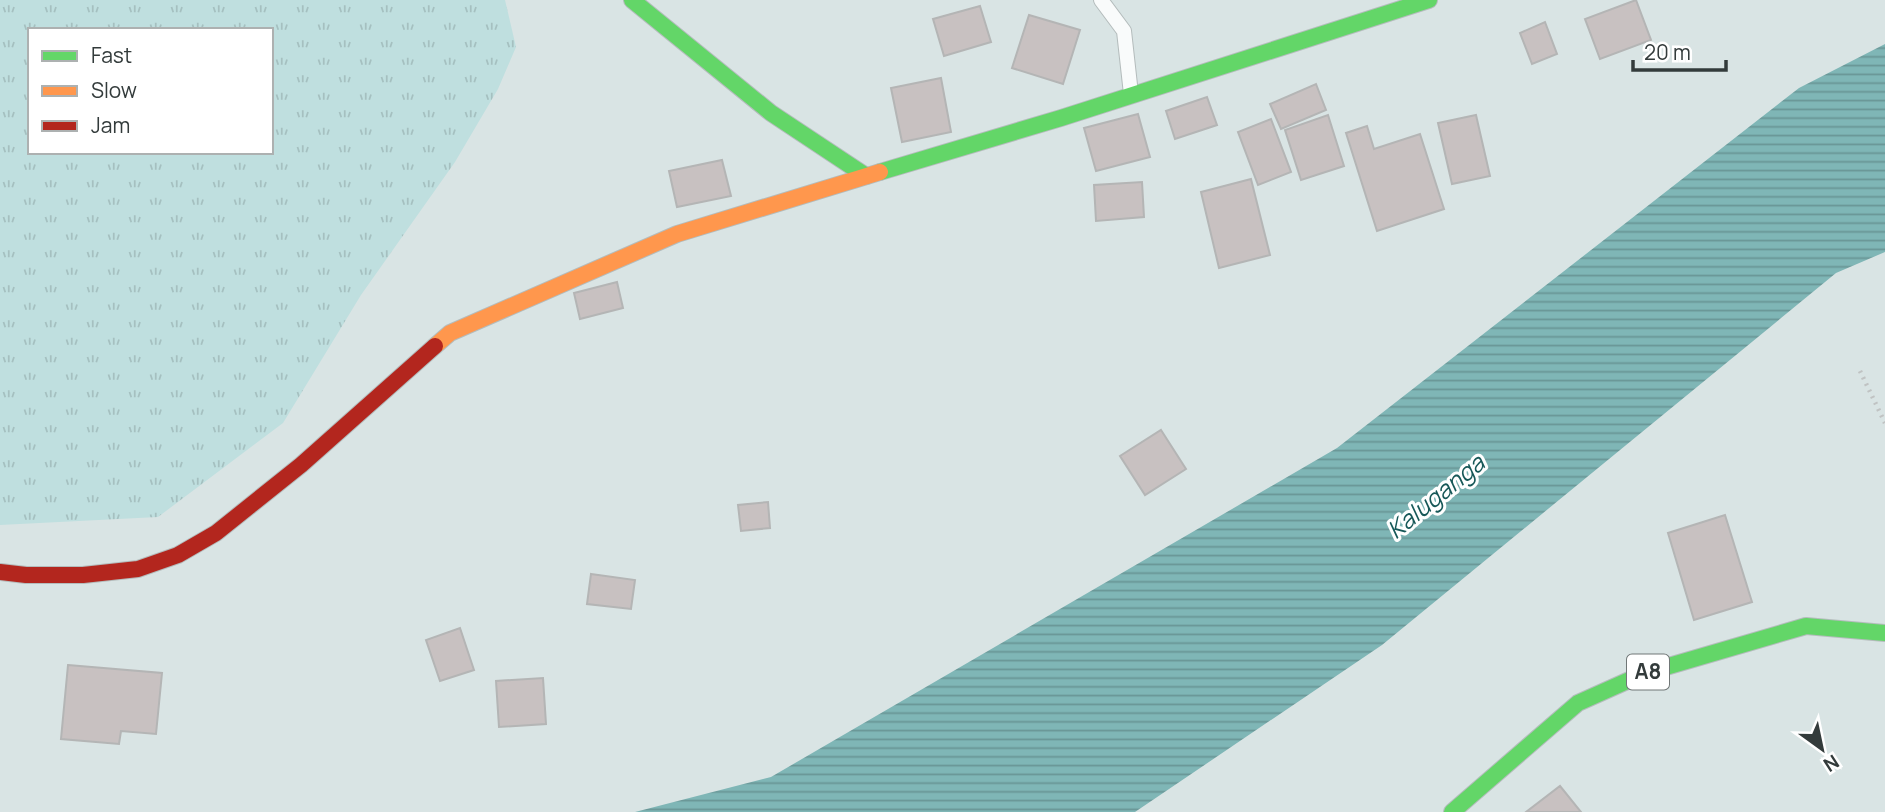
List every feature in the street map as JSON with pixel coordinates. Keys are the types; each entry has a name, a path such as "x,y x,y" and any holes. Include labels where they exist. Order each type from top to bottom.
{"main road":[{"path":"632,0 771,113 866,176"},
{"path":"0,572 83,575 138,569 178,555 216,533 301,465 450,333 677,234 1061,118 1429,0"},
{"name":"A8","path":"1452,812 1578,703 1645,673 1806,626 1885,634"}],"lane":[{"path":"1101,0 1124,31 1131,96"}],"path":[{"path":"1860,371 1885,423"}],"green space":[{"path":"0,0 505,0 516,47 498,89 455,162 361,295 283,423 158,517 0,525"}],"water":[{"name":"Kaluganga","path":"1885,44 1885,252 1836,273 1382,645 1135,812 635,812 771,777 1337,448 1799,88"}],"building":[{"path":"1636,0 1651,40 1600,59 1585,19"},
{"path":"980,6 991,42 944,56 933,19"},
{"path":"1029,15 1080,30 1063,84 1012,68"},
{"path":"1545,22 1557,54 1532,64 1520,33"},
{"path":"941,78 951,132 902,142 891,88"},
{"path":"1316,84 1326,110 1281,129 1270,104"},
{"path":"1207,97 1217,125 1175,139 1166,111"},
{"path":"1138,114 1150,157 1096,171 1084,128"},
{"path":"1328,115 1344,166 1301,180 1285,130"},
{"path":"1476,115 1490,176 1452,184 1438,123"},
{"path":"1271,119 1291,172 1258,185 1238,132"},
{"path":"1367,126 1374,149 1420,134 1444,209 1377,231 1346,133"},
{"path":"722,160 731,196 677,207 669,171"},
{"path":"1251,179 1270,255 1219,268 1201,192"},
{"path":"1142,182 1144,217 1096,221 1094,185"},
{"path":"617,282 623,308 580,319 574,293"},
{"path":"1161,430 1186,469 1145,495 1120,456"},
{"path":"768,502 770,528 741,531 738,505"},
{"path":"1725,515 1752,602 1694,620 1668,533"},
{"path":"591,574 635,580 631,609 587,604"},
{"path":"460,628 474,670 440,681 426,640"},
{"path":"68,665 162,673 156,734 121,731 119,744 61,739"},
{"path":"543,678 546,724 499,727 496,681"},
{"path":"1560,786 1581,812 1526,812"}],"traffic: fast":[{"path":"632,0 771,113 866,176"},
{"path":"880,172 1061,118 1429,0"},
{"path":"1452,812 1578,703 1645,673 1806,626 1885,633"}],"traffic: slow":[{"path":"435,346 450,333 677,234 880,172"}],"traffic: jam":[{"path":"0,572 83,575 138,569 178,555 216,533 301,465 435,346"}]}
